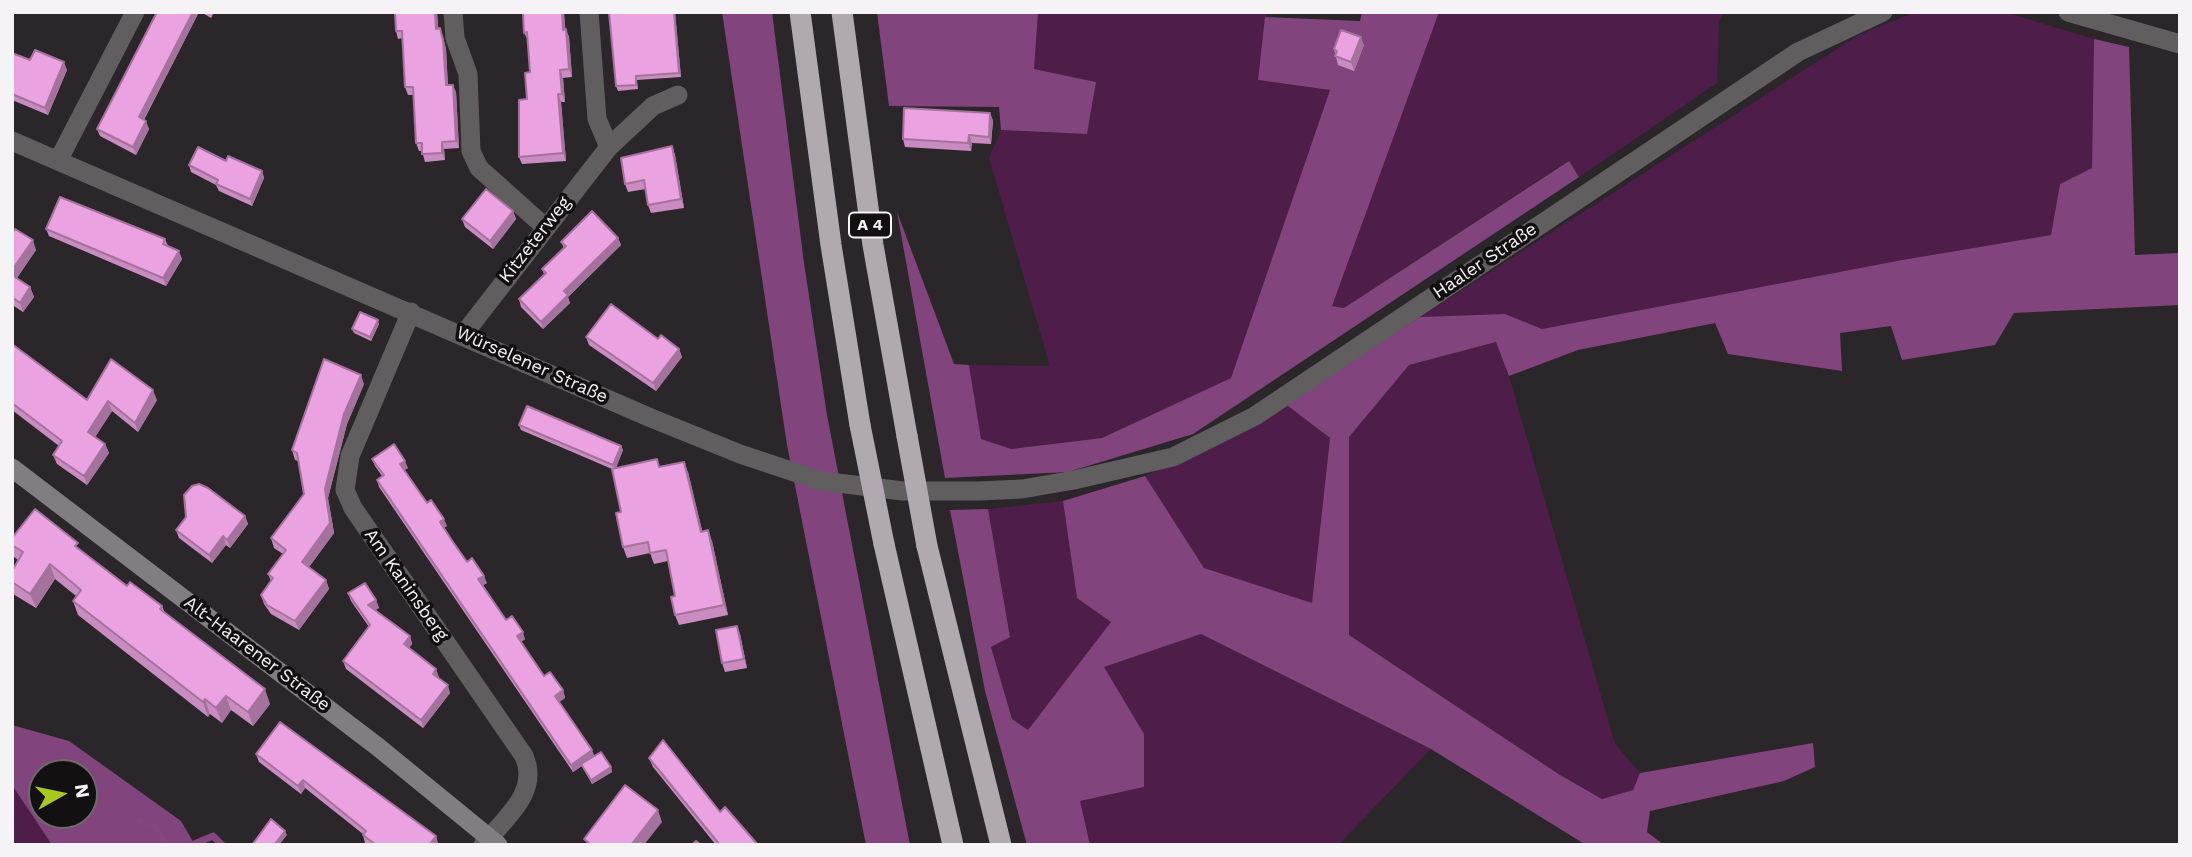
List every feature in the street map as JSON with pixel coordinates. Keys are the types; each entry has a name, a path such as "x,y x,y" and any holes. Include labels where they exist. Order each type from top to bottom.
{"highway":[{"name":"A 4","path":"800,12 831,245 860,425 884,544 953,845"},
{"name":"A 4","path":"842,12 873,245 927,546 1001,845"}],"main road":[{"name":"Alt-Haarener Straße","path":"12,468 378,747 490,842"}],"street":[{"path":"59,159 135,12"},
{"path":"453,12 456,38 468,74 471,151 479,168 545,227"},
{"path":"589,12 597,119 609,146"},
{"name":"Haaler Straße","path":"1074,480 1173,457 1255,416 1798,52 1883,12"},
{"path":"2068,12 2180,44"},
{"name":"Kitzeterweg","path":"463,335 609,146 653,106 678,95"},
{"name":"Würselener Straße","path":"12,141 59,159 651,418 740,454 821,481 904,491 979,491 1074,480"},
{"name":"Am Kaninsberg","path":"411,312 350,456 345,490 353,508 524,756 530,770 529,786 490,842"}],"shaded area":[{"path":"722,12 772,12 804,263 827,415 910,845 866,845 787,445"},
{"path":"877,12 1038,12 1034,69 1096,82 1087,134 1001,130 999,107 889,106"},
{"path":"1038,12 1267,12 1258,80 1330,90 1231,378 1102,438 1010,449 981,440 969,365 1050,366 989,158 1001,130 1087,134 1096,82 1033,69"},
{"path":"1362,12 1439,12 1332,306 1344,308 1569,161 1579,177 1193,434 1068,472 945,478 897,212 954,364 969,365 981,439 1011,449 1102,438 1231,378 1330,90 1258,80 1265,17 1360,21"},
{"path":"1439,12 1724,12 1719,22 1717,83 1579,177 1568,161 1344,308 1331,306"},
{"path":"1915,12 2011,14 2094,39 2092,168 2060,184 2051,235 1902,260 1542,329 1504,314 1420,317 1857,36"},
{"path":"2094,39 2129,47 2135,255 2180,253 2180,305 2014,313 1995,345 1902,360 1891,326 1840,333 1842,371 1728,354 1715,323 1578,350 1509,376 1496,342 1409,365 1349,437 1349,635 1560,775 1602,799 1633,790 1640,773 1813,743 1815,767 1784,781 1650,811 1647,832 1664,845 1586,845 1431,749 1201,634 1104,667 1144,734 1144,787 1080,801 1090,845 1027,845 985,691 950,510 988,509 1010,637 991,647 1012,719 1028,730 1111,622 1077,598 1063,501 1145,476 1204,568 1312,603 1330,438 1284,403 1420,317 1505,314 1542,329 1902,260 2051,235 2060,184 2092,168"},
{"path":"1497,342 1615,744 1640,773 1633,790 1602,799 1560,775 1349,635 1349,437 1409,365"},
{"path":"1284,403 1330,438 1312,604 1204,568 1145,476 1235,435"},
{"path":"1063,501 1077,598 1112,622 1028,730 1012,719 991,647 1010,636 988,509"},
{"path":"1201,634 1431,749 1338,845 1090,845 1079,801 1144,787 1144,734 1104,667"},
{"path":"12,725 69,741 94,759 28,759 28,809 12,785"},
{"path":"98,762 181,821 195,845 52,845 41,829 98,829"},
{"path":"12,785 28,809 28,829 41,829 52,845 12,845"}],"building":[{"path":"157,12 193,12 139,117 146,121 133,147 97,129"},
{"path":"395,12 435,12 436,29 440,28 443,41 446,85 453,85 456,141 442,142 442,153 422,154 422,143 416,143 413,87 405,87 402,31 396,31"},
{"path":"523,12 562,12 569,69 560,70 562,94 558,94 563,153 519,157 519,100 527,99 525,73 530,72"},
{"path":"609,12 674,12 679,73 636,76 636,85 616,86"},
{"path":"1341,30 1361,37 1351,62 1335,56 1337,51 1334,49"},
{"path":"35,50 64,62 45,108 12,94 12,53 30,60"},
{"path":"904,108 990,113 989,137 969,135 968,143 903,139"},
{"path":"672,146 681,199 648,205 644,180 625,184 621,158"},
{"path":"198,147 226,161 228,156 262,171 250,199 216,184 218,180 189,165"},
{"path":"486,189 513,211 490,241 462,219"},
{"path":"60,197 165,239 163,244 179,251 163,278 46,229"},
{"path":"592,211 618,238 564,291 568,295 541,322 519,299 546,273 542,269 566,246 561,242"},
{"path":"15,229 33,240 12,270 12,234"},
{"path":"12,275 30,287 20,303 12,297"},
{"path":"611,304 658,339 661,335 679,349 653,383 586,337"},
{"path":"360,312 378,320 370,337 352,329"},
{"path":"12,344 87,400 111,359 153,390 135,423 108,401 88,432 105,444 84,476 53,455 62,441 12,403"},
{"path":"324,359 361,375 344,414 325,489 330,523 302,562 326,580 295,621 267,605 261,595 273,578 268,574 286,550 271,538 304,494 297,453 292,450"},
{"path":"527,406 621,446 613,465 519,425"},
{"path":"394,444 405,461 400,464 427,503 431,500 444,519 440,522 467,562 472,558 484,576 478,579 506,620 512,616 523,632 517,636 544,676 550,672 563,690 555,696 592,750 571,765 377,480 384,475 372,459"},
{"path":"657,459 659,467 684,462 701,532 708,530 724,605 675,615 671,597 675,596 666,550 650,553 648,542 623,547 616,513 621,512 612,469"},
{"path":"199,484 245,516 227,540 223,536 209,555 176,530 186,517 184,495 192,486"},
{"path":"35,509 78,543 75,546 127,586 130,582 162,606 160,609 265,689 248,712 226,696 216,708 205,699 203,702 73,601 81,590 50,564 30,594 12,582 12,571 23,552 12,545 12,538"},
{"path":"365,583 376,600 368,605 410,636 404,644 436,669 433,674 448,685 421,720 343,661 370,625 348,593"},
{"path":"737,626 744,659 722,663 716,630"},
{"path":"280,722 436,836 429,845 376,845 363,835 366,831 303,780 298,786 256,754"},
{"path":"663,740 720,812 725,807 758,845 720,845 649,758"},
{"path":"601,752 611,767 591,780 581,764"},
{"path":"625,785 658,810 631,845 591,845 584,839"},
{"path":"271,819 285,831 274,845 252,845"}],"waterway":[{"path":"141,821 156,827 166,845"},
{"path":"192,845 213,836 222,845"}]}
